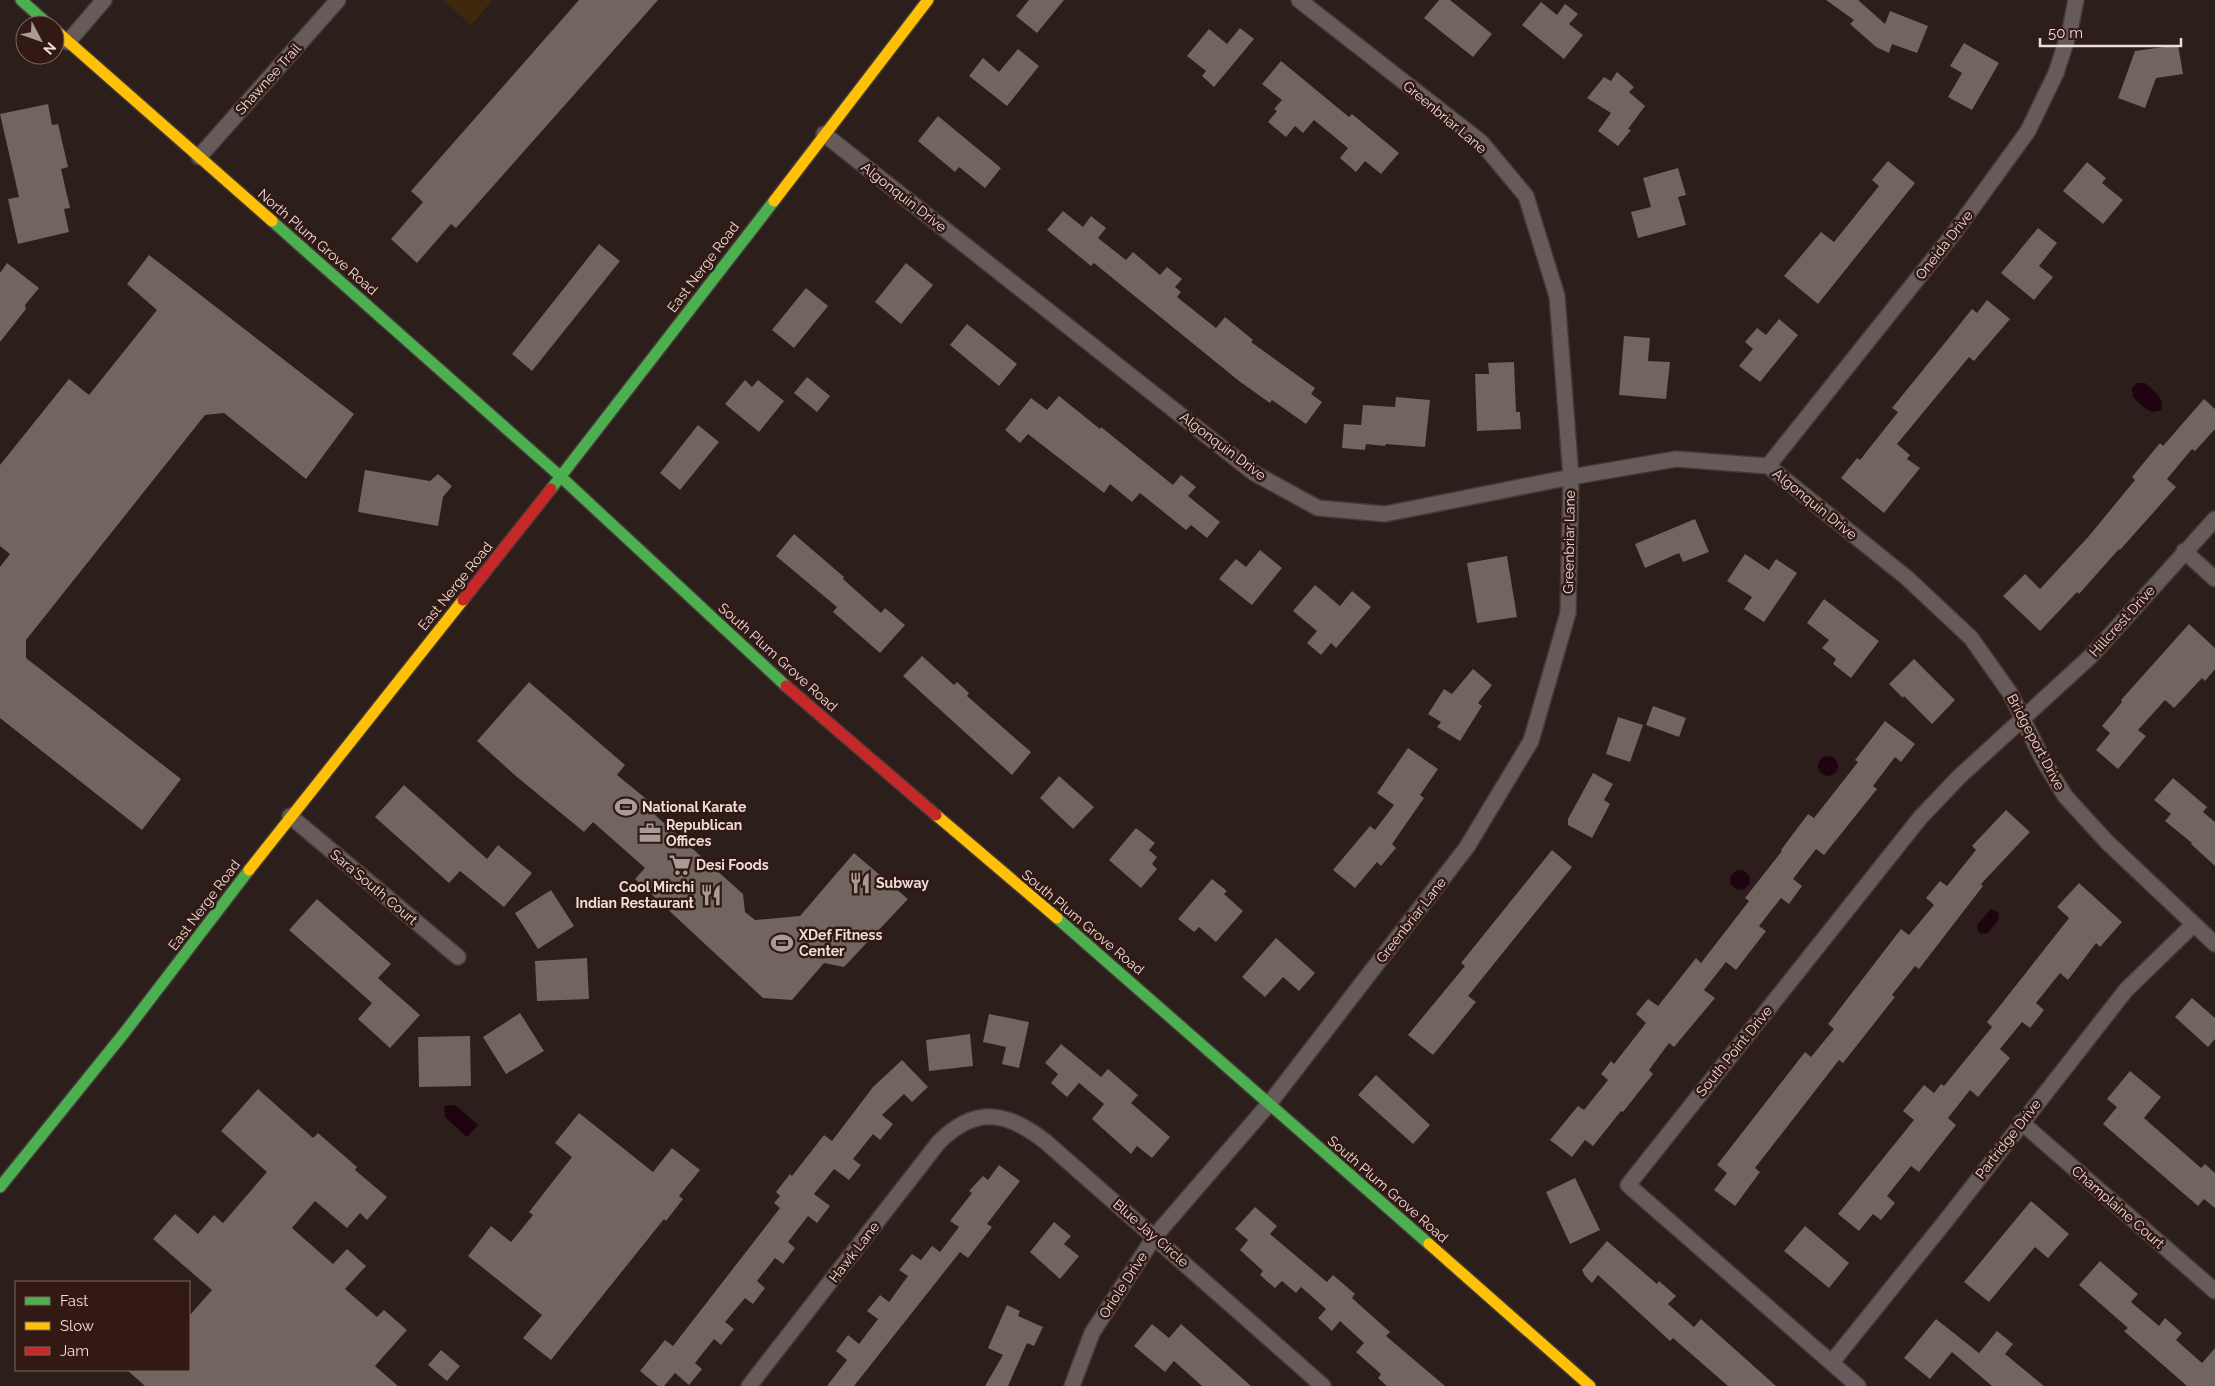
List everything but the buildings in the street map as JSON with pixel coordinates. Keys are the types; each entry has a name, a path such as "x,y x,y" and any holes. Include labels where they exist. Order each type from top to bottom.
{"street":[{"path":"21,0 38,15"},
{"path":"68,42 104,0"},
{"name":"Shawnee Trail","path":"199,157 338,0"},
{"name":"East Nerge Road","path":"0,1187 125,1032 290,816 561,477 928,0"},
{"name":"Greenbriar Lane","path":"1269,1104 1468,847 1531,741 1568,613 1571,477 1557,296 1526,196 1481,142 1299,0"},
{"name":"Oneida Drive","path":"1768,466 1954,233 2028,131 2056,73 2070,30 2076,0"},
{"name":"North Plum Grove Road","path":"65,39 561,477"},
{"name":"Algonquin Drive","path":"824,134 1254,473 1318,508 1385,514 1571,477 1676,459 1768,466 1906,578"},
{"name":"South Plum Grove Road","path":"561,477 804,702 1113,966 1590,1386"},
{"name":"Hillcrest Drive","path":"2022,717 2092,655 2184,551 2215,519"},
{"path":"2184,551 2215,579"},
{"name":"Bridgeport Drive","path":"1906,578 1970,638 2010,693 2042,758 2065,796 2107,842 2215,944"},
{"name":"South Point Drive","path":"1832,1362 1628,1185 1920,818 1959,777 2022,717"},
{"name":"Sara'South Court","path":"290,816 458,957"},
{"name":"Partridge Drive","path":"1832,1362 1948,1218 2021,1122 2126,990 2193,925"},
{"name":"Oriole Drive","path":"1072,1386 1092,1333 1155,1236 1269,1104"},
{"name":"Blue Jay Circle","path":"963,1122 979,1118 1000,1118 1027,1127 1155,1236 1323,1386"},
{"name":"Hawk Lane","path":"749,1386 939,1142 963,1122"},
{"name":"Champlaine Court","path":"2021,1122 2215,1291"},
{"path":"1832,1362 1858,1386"}],"shaded area":[{"path":"443,0 490,0 492,1 471,25"},
{"path":"2137,383 2145,383 2158,395 2162,405 2161,410 2149,411 2133,397 2132,388"},
{"path":"1824,756 1832,756 1838,762 1838,770 1832,776 1824,776 1818,770 1818,762"},
{"path":"1736,870 1744,870 1750,876 1750,884 1744,890 1736,890 1730,884 1730,876"},
{"path":"1991,909 1998,912 1999,919 1988,933 1981,934 1978,932 1977,925"},
{"path":"455,1105 478,1125 467,1137 445,1117 444,1106"}],"traffic: fast":[{"path":"21,0 38,15"},
{"path":"551,489 774,201"},
{"path":"272,221 561,477 786,686"},
{"path":"0,1187 125,1032 249,870"},
{"path":"1057,918 1429,1244"}],"traffic: slow":[{"path":"774,201 928,0"},
{"path":"65,39 272,221"},
{"path":"249,870 463,600"},
{"path":"936,815 1057,918"},
{"path":"1429,1244 1590,1386"}],"traffic: jam":[{"path":"463,600 551,489"},
{"path":"786,686 936,815"}],"place":[{"name":"National Karate","path":"626,807"},
{"name":"Republican Offices","path":"650,833"},
{"name":"Desi Foods","path":"680,865"},
{"name":"Subway","path":"860,883"},
{"name":"Cool Mirchi Indian Restaurant","path":"711,895"},
{"name":"XDef Fitness Center","path":"782,943"}]}
